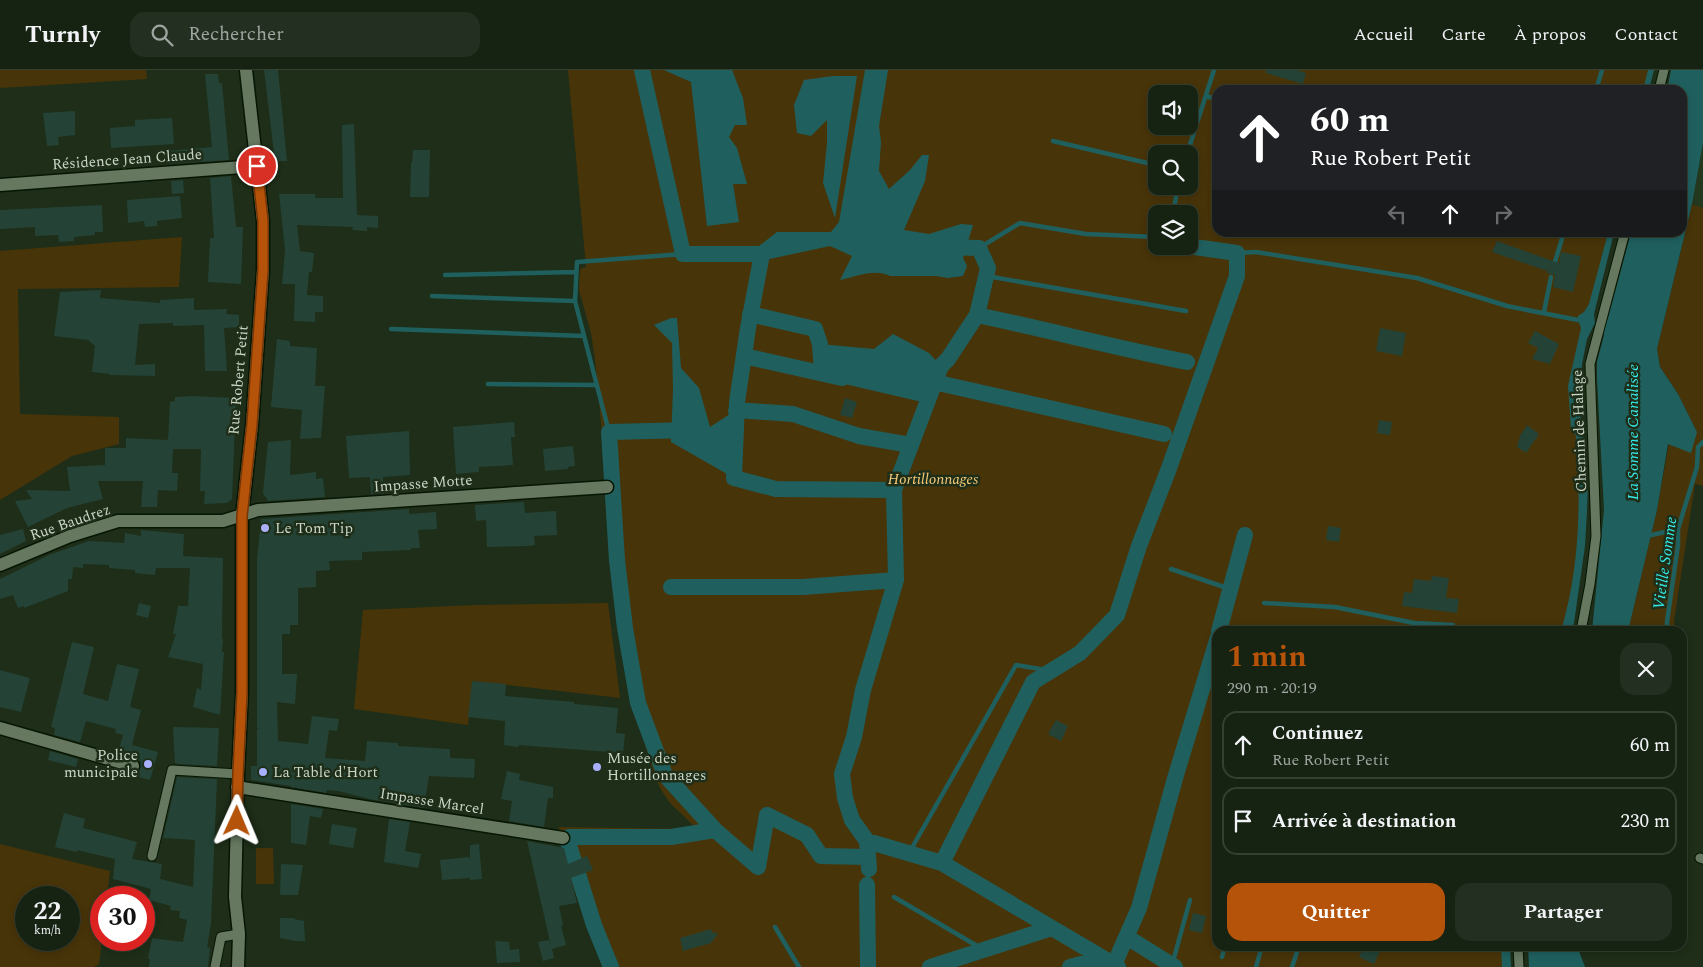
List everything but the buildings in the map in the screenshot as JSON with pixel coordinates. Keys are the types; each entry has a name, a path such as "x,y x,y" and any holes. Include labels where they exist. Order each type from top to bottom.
{"street":[{"name":"Rue Robert Petit","path":"238,967 239,934 235,897 242,693 242,516 252,424 263,270 263,221 246,70"},
{"name":"Résidence Jean Claude","path":"0,185 257,166"},
{"name":"Impasse Motte","path":"242,516 258,510 606,486"},
{"name":"Rue Baudrez","path":"0,565 70,536 118,521 223,521 242,516"},
{"path":"0,728 133,766"},
{"name":"Impasse Marcel","path":"238,780 563,838"}],"lane":[{"path":"1660,85 1664,70"},
{"name":"Chemin de Halage","path":"1582,626 1596,536 1590,364 1624,237"},
{"path":"152,856 172,770 238,780"},
{"path":"215,967 221,937 239,934"},
{"path":"1518,951 1519,967"}],"shaded area":[{"path":"1703,143 1703,208 1692,204"}],"green space":[{"path":"0,70 146,70 147,79 0,88"},
{"name":"Hortillonnages","path":"568,70 1649,70 1646,85 1212,85 1212,237 1611,237 1575,372 1586,484 1570,626 1212,626 1212,951 1507,951 1508,967 604,967 566,864 559,827 688,829 695,827 669,802 660,788 652,769 636,709 606,477 595,359 591,333 579,290 580,269 586,267"},
{"path":"1692,204 1703,208 1703,486 1695,484 1674,626 1629,626 1657,510 1669,443 1697,432 1678,394 1660,367 1657,349 1684,237 1687,237 1687,225"},
{"path":"182,237 179,287 18,289 20,414 119,417 119,444 72,456 0,500 0,251"},
{"path":"608,603 620,698 473,681 468,725 354,709 363,610 476,605"},
{"path":"0,844 110,871 108,886 90,886 90,951 101,951 99,964 94,967 0,967"},
{"path":"256,848 273,848 274,884 256,884"}],"water":[{"path":"664,70 732,70 743,98 747,125 735,125 729,137 737,148 747,184 733,184 739,222 707,226 691,82"},
{"path":"865,70 888,70 879,126 881,142 879,171 889,189 910,170 922,155 929,155 925,181 904,230 929,234 961,224 973,225 963,258 967,266 963,276 948,278 936,276 890,276 872,273 840,280 852,256 830,246 765,260 729,262 728,246 759,246 777,232 831,232 839,222"},
{"path":"1648,70 1654,70 1650,85 1644,85"},
{"path":"1671,70 1703,70 1703,143 1687,225 1687,85 1668,85"},
{"path":"833,76 857,76 835,218 823,183 827,120 811,136 797,133 794,105 804,80"},
{"path":"1607,237 1613,237 1594,314 1595,323 1587,339 1582,364 1580,412 1588,482 1585,546 1574,623 1573,626 1562,626 1572,583 1578,534 1576,436 1571,428 1568,386 1581,328 1578,316 1584,312 1589,304"},
{"name":"La Somme Canalisée","path":"1630,237 1684,237 1657,349 1660,367 1678,394 1697,432 1691,453 1668,444 1657,510 1629,626 1592,626 1604,510 1597,362 1604,335 1602,330 1608,318"},
{"path":"671,318 677,318 681,368 699,388 710,427 736,410 734,478 671,442 672,343 654,325"},
{"path":"893,334 929,353 941,366 929,396 922,402 819,378 822,373 820,344 874,349"},
{"path":"1501,951 1510,951 1511,967 1502,967"},
{"path":"1528,951 1579,951 1585,967 1529,967"}],"waterway":[{"path":"642,70 683,254 762,254 737,402 734,478 776,489 894,490 896,580 863,690 854,737 842,774 845,798 852,820 867,841"},
{"path":"1190,145 1214,70"},
{"path":"1598,85 1602,70"},
{"path":"1206,96 1212,98"},
{"path":"1053,141 1148,163"},
{"path":"1175,205 1176,195"},
{"path":"979,248 1020,223 1086,234 1148,237"},
{"path":"1554,265 1562,237"},
{"path":"894,490 941,366 948,359 977,315 988,268 979,248 945,247"},
{"path":"942,863 1033,682 1080,653 1117,615 1139,546 1168,471 1237,276 1237,253 1198,248"},
{"path":"1237,253 1256,252 1417,278 1507,306 1583,321"},
{"path":"609,432 575,301 577,262 683,254"},
{"path":"445,275 576,272"},
{"path":"987,276 1186,311"},
{"path":"1544,312 1551,277"},
{"path":"432,296 575,301"},
{"path":"750,314 815,329 820,344 822,373"},
{"path":"977,315 1187,362"},
{"path":"391,329 584,336"},
{"path":"744,356 842,378"},
{"path":"934,382 1164,434"},
{"path":"488,384 597,385"},
{"path":"736,410 793,414 859,436 910,445"},
{"path":"691,430 609,432 617,560 625,628 638,703 665,775 715,830 758,867 767,815 807,835 821,856 868,857"},
{"name":"Vieille Somme","path":"1667,626 1678,545 1678,529 1697,467 1698,447 1703,442"},
{"path":"1647,536 1678,529"},
{"path":"1220,626 1245,535"},
{"path":"1171,569 1230,589"},
{"path":"671,587 803,587 896,580"},
{"path":"1264,603 1335,607 1414,623 1453,625"},
{"path":"1113,967 1139,908 1176,775 1212,657"},
{"path":"909,853 1016,665 1052,671"},
{"path":"611,967 594,925 567,839 569,837 671,837 715,830"},
{"path":"869,869 867,841 942,863 1118,967"},
{"path":"867,885 869,869"},
{"path":"867,885 868,967"},
{"path":"894,897 984,950"},
{"path":"1172,965 1190,900"},
{"path":"775,927 799,967"},
{"path":"930,967 1052,928"},
{"path":"1127,937 1175,967"},
{"path":"1222,957 1224,951"},
{"path":"1256,967 1261,951"},
{"path":"1292,967 1297,951"},
{"path":"1070,967 1103,958"}],"place":[{"name":"Le Tom Tip","path":"265,528"},
{"name":"Police municipale","path":"148,764"},
{"name":"Musée des Hortillonnages","path":"597,767"},
{"name":"La Table d'Hort","path":"263,772"}],"route":[{"path":"237,821 242,693 242,516 252,424 263,270 263,221 257,166"}]}
